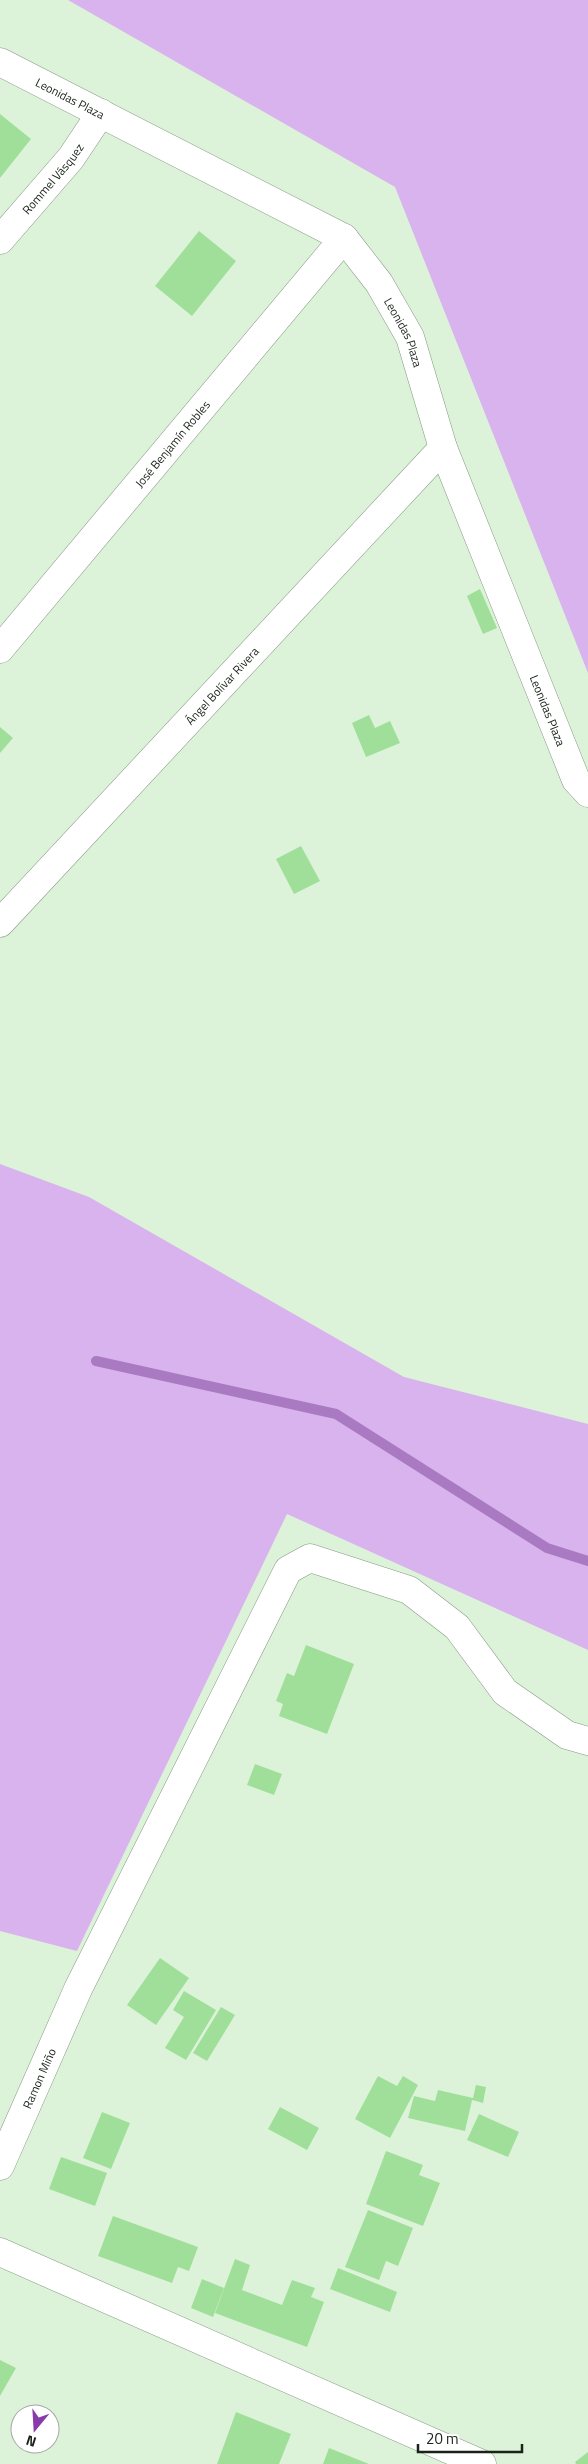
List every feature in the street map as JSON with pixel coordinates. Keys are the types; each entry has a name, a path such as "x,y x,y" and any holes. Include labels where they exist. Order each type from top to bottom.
{"street":[{"name":"Leonidas Plaza","path":"0,62 344,238 380,283 410,337 442,448 576,780 588,793"},
{"name":"Rommel Vásquez","path":"0,240 71,158 101,113"},
{"name":"José Benjamín Robles","path":"0,649 344,238"},
{"name":"Ángel Bolívar Rivera","path":"0,923 442,448"},
{"name":"Ramon Miño","path":"0,2166 78,1990 288,1570 310,1558 409,1590 457,1627 505,1692 567,1736 588,1741"},
{"path":"0,2252 482,2464"}],"shaded area":[{"path":"68,0 588,0 588,673 395,187"},
{"path":"0,1164 89,1197 404,1377 588,1424 588,1650 287,1514 77,1951 0,1931"}],"building":[{"path":"0,114 31,139 0,178"},
{"path":"199,231 236,261 192,316 155,286"},
{"path":"480,589 497,628 483,634 467,596"},
{"path":"369,715 375,728 390,721 400,743 366,757 352,723"},
{"path":"0,727 13,738 0,753"},
{"path":"301,846 320,881 294,894 276,859"},
{"path":"306,1645 354,1664 327,1734 279,1716 283,1704 276,1701 287,1673 294,1676"},
{"path":"255,1764 282,1774 274,1795 247,1785"},
{"path":"160,1958 189,1978 156,2025 127,2005"},
{"path":"184,1991 216,2010 186,2060 165,2048 184,2017 173,2010"},
{"path":"221,2007 235,2015 207,2061 193,2053"},
{"path":"378,2076 397,2086 403,2076 418,2085 390,2138 355,2119"},
{"path":"476,2085 486,2087 483,2103 472,2100 465,2131 408,2118 414,2096 435,2101 438,2090 473,2098"},
{"path":"280,2107 319,2128 307,2150 268,2129"},
{"path":"102,2112 130,2123 111,2169 83,2158"},
{"path":"479,2114 519,2132 508,2157 467,2140"},
{"path":"386,2151 423,2165 419,2175 440,2183 423,2226 366,2204"},
{"path":"61,2157 107,2173 95,2206 49,2189"},
{"path":"368,2210 413,2228 398,2266 386,2261 379,2280 345,2267"},
{"path":"113,2216 198,2247 189,2271 178,2267 172,2283 98,2256"},
{"path":"235,2259 250,2265 242,2290 282,2305 292,2280 315,2288 311,2297 324,2302 307,2347 215,2313"},
{"path":"338,2268 397,2292 390,2312 330,2289"},
{"path":"202,2279 224,2288 213,2317 191,2308"},
{"path":"0,2360 16,2368 0,2396"},
{"path":"236,2412 291,2434 279,2464 217,2464"},
{"path":"329,2448 369,2464 323,2464"},
{"path":"588,2452 588,2464 576,2464 575,2462"}],"waterway":[{"path":"96,1361 336,1414 547,1548 588,1561"}]}
